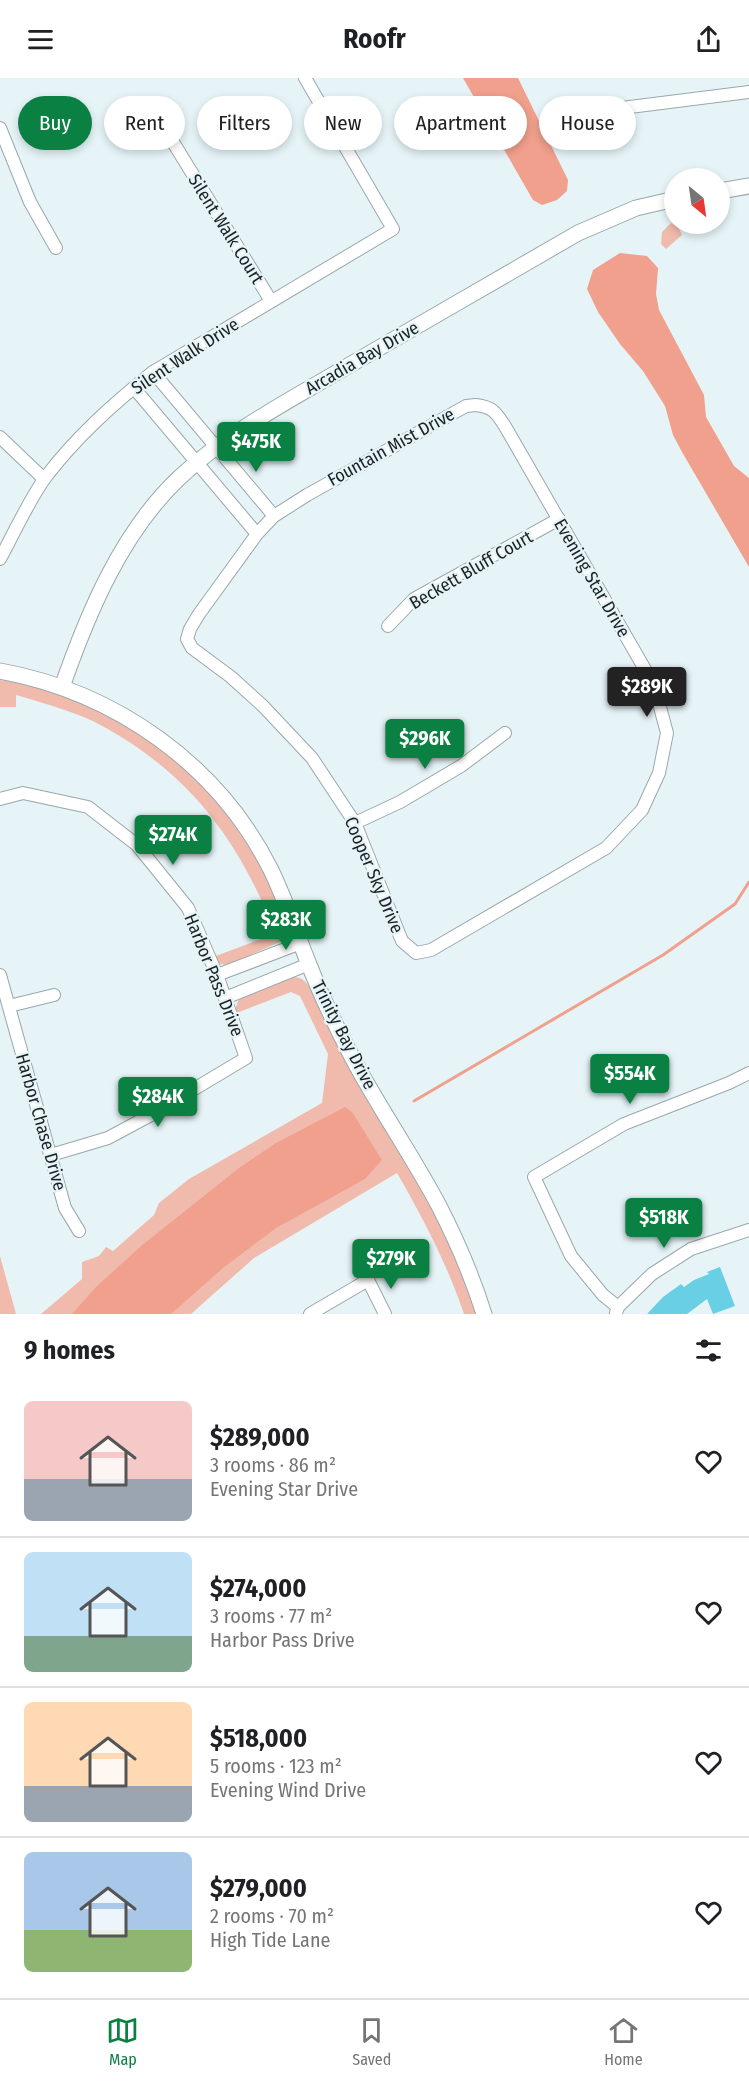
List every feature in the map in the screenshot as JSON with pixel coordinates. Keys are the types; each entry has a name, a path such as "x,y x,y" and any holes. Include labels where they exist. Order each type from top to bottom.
{"street":[{"name":"Silent Walk Drive","path":"0,559 44,479 95,420 153,372 393,229 305,78"},
{"path":"636,106 749,92"},
{"path":"0,128 30,202 56,248"},
{"name":"Silent Walk Court","path":"178,150 270,301"},
{"path":"730,189 749,186"},
{"name":"Arcadia Bay Drive","path":"62,687 92,610 127,543 179,478 197,463 236,432 578,233 636,208 664,202"},
{"path":"153,372 274,516"},
{"path":"134,388 258,534"},
{"name":"Fountain Mist Drive","path":"187,639 189,629 258,534 274,516 307,495 466,406 488,406"},
{"name":"Evening Star Drive","path":"416,952 431,950 606,848 642,810 659,773 667,733 654,685 506,428 497,414 488,406"},
{"path":"0,437 44,479"},
{"name":"Beckett Bluff Court","path":"388,626 414,599 559,519"},
{"name":"Cooper Sky Drive","path":"187,639 192,648 263,706 312,758 355,823 402,941 416,952"},
{"name":"Trinity Bay Drive","path":"0,671 62,687 131,720 167,743 200,773 236,814 271,870 309,964 353,1059 453,1233 476,1286 484,1314"},
{"path":"355,823 400,802 461,766 505,733"},
{"name":"Harbor Pass Drive","path":"0,799 23,794 88,807 137,844 188,908 217,975 246,1058 108,1138 51,1155"},
{"path":"217,975 301,943"},
{"path":"225,998 309,964"},
{"name":"Harbor Chase Drive","path":"0,975 65,1208 79,1231"},
{"path":"9,1006 54,995"},
{"path":"749,1073 624,1124 534,1177 571,1256 617,1310 652,1274 691,1250 749,1230"},
{"path":"310,1314 368,1280 385,1314"}],"shaded area":[{"path":"463,78 518,78 527,96 473,96"},
{"path":"527,96 539,121 539,150 553,150 568,180 567,191 557,200 542,205 533,200 504,150 527,150"},
{"path":"664,230 664,234 682,235 666,249 661,244"},
{"path":"620,253 647,256 658,268 656,294 659,310 704,395 706,417 734,466 749,478 749,567 673,435 665,406 643,371 620,344 598,312 587,289 593,270"},
{"path":"0,680 36,686 74,698 143,735 174,759 228,816 250,849 281,909 286,931 284,938 280,942 227,965 216,963 213,957 269,936 273,926 243,865 208,812 163,767 95,722 16,695 16,707 0,707"},
{"path":"292,977 302,980 310,988 340,1050 437,1219 465,1281 476,1314 464,1314 434,1242 397,1173 254,1258 191,1314 41,1314 82,1279 82,1262 99,1256 106,1247 113,1251 154,1215 159,1203 189,1179 322,1103 328,1054 300,996 291,992 234,1014 238,1001 242,997"},
{"path":"345,1107 352,1112 382,1160 365,1179 276,1228 223,1268 171,1314 72,1314 95,1288 141,1246 239,1168 276,1143"},
{"path":"0,1256 16,1314 0,1314"}],"building":[{"path":"720,1267 735,1306 713,1314 707,1299 687,1314 647,1314 663,1297 681,1284 684,1287 709,1274 707,1272"}],"waterway":[{"path":"414,1101 663,955 735,904 749,882"}]}
